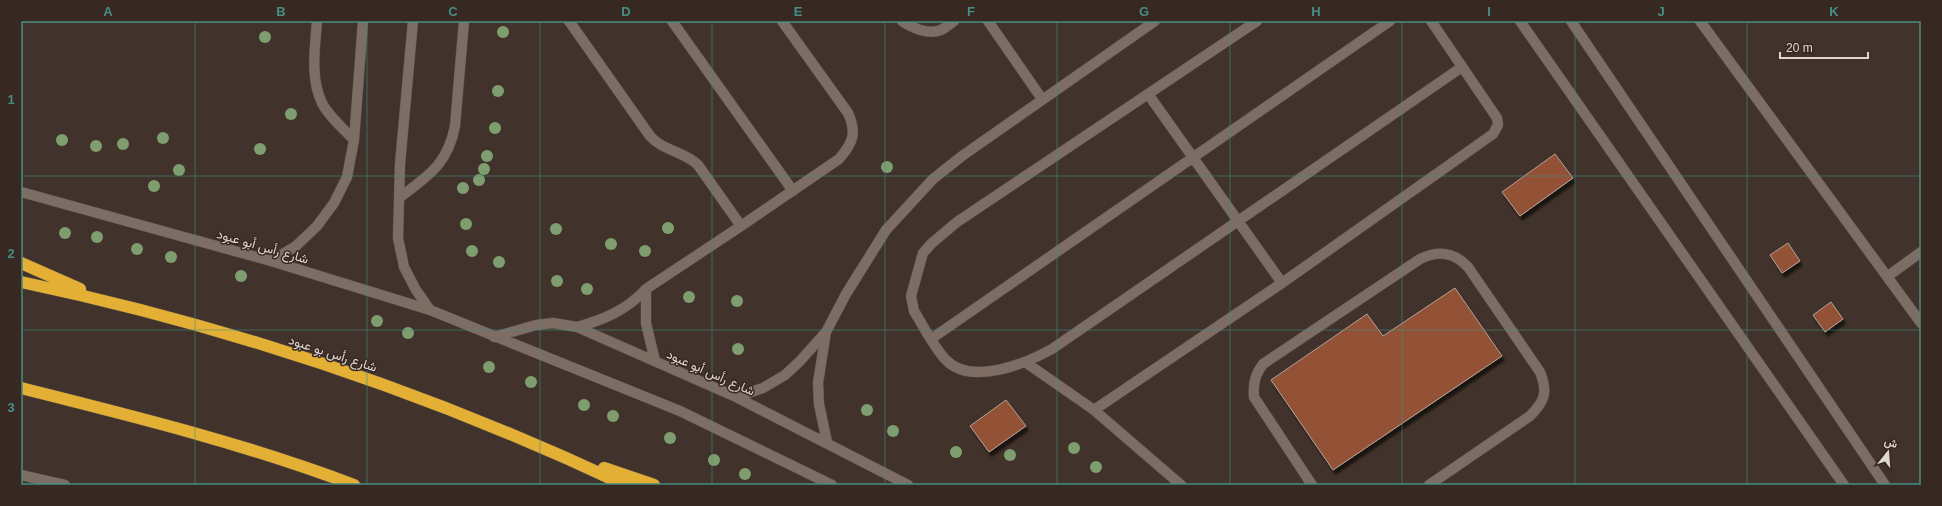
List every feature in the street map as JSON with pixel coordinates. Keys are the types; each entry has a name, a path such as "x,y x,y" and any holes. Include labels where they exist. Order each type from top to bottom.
{"highway":[{"path":"21,263 101,299"},
{"name":"شارع رأس بو عبود","path":"21,282 101,299 217,330 368,378 549,449 625,485"},
{"path":"21,388 127,414 264,454 354,485"},
{"path":"549,449 654,485"}],"street":[{"path":"317,21 314,58 317,89 323,103 354,140"},
{"path":"271,261 296,246 317,226 334,203 347,177 354,140 363,21"},
{"path":"413,21 400,164 398,238 404,267 416,290 430,310"},
{"path":"399,198 437,168 446,155 452,141 455,126 464,21"},
{"path":"569,21 650,136 657,144 691,158 698,165 741,226"},
{"path":"672,21 793,192"},
{"path":"577,327 601,320 637,300 646,289 793,192 839,159 849,148 853,136 852,123 848,113 782,21"},
{"path":"902,21 913,28 926,31 940,30 954,21"},
{"path":"988,21 1042,99"},
{"path":"736,397 763,388 785,375 826,332 846,294 886,230 933,179 962,156 1042,99 1155,21"},
{"path":"1257,21 957,222 932,243 923,253 911,296 914,311 946,360 960,370 972,373 988,372 1025,362 1052,349 1462,67"},
{"path":"932,339 1390,21"},
{"path":"1094,410 1282,282 1493,134 1498,125 1497,118 1431,21"},
{"path":"1520,21 1844,485"},
{"path":"1571,21 1885,485"},
{"path":"1700,21 1921,323"},
{"path":"1148,94 1237,222 1282,282"},
{"name":"شارع رأس أبو عبود","path":"21,192 271,261 430,310 680,411 832,485"},
{"path":"1312,485 1254,397 1256,374 1263,364 1420,258 1441,252 1460,260 1468,267 1540,372 1545,384 1544,396 1539,407 1530,416 1429,485"},
{"path":"1888,276 1921,252"},
{"path":"646,289 646,323 655,361"},
{"name":"شارع رأس أبو عبود","path":"494,337 536,325 553,323 577,327 736,397 827,442 908,485"},
{"path":"826,332 818,384 819,404 827,442"},
{"path":"1025,362 1094,410 1181,485"},
{"path":"21,475 65,485"}],"building":[{"path":"1555,154 1573,178 1520,216 1502,192"},
{"path":"1788,243 1800,261 1782,273 1770,255"},
{"path":"1455,288 1502,356 1333,470 1271,380 1367,314 1383,336"},
{"path":"1831,302 1843,319 1825,332 1813,315"},
{"path":"1006,400 1026,426 989,452 970,426"}]}
